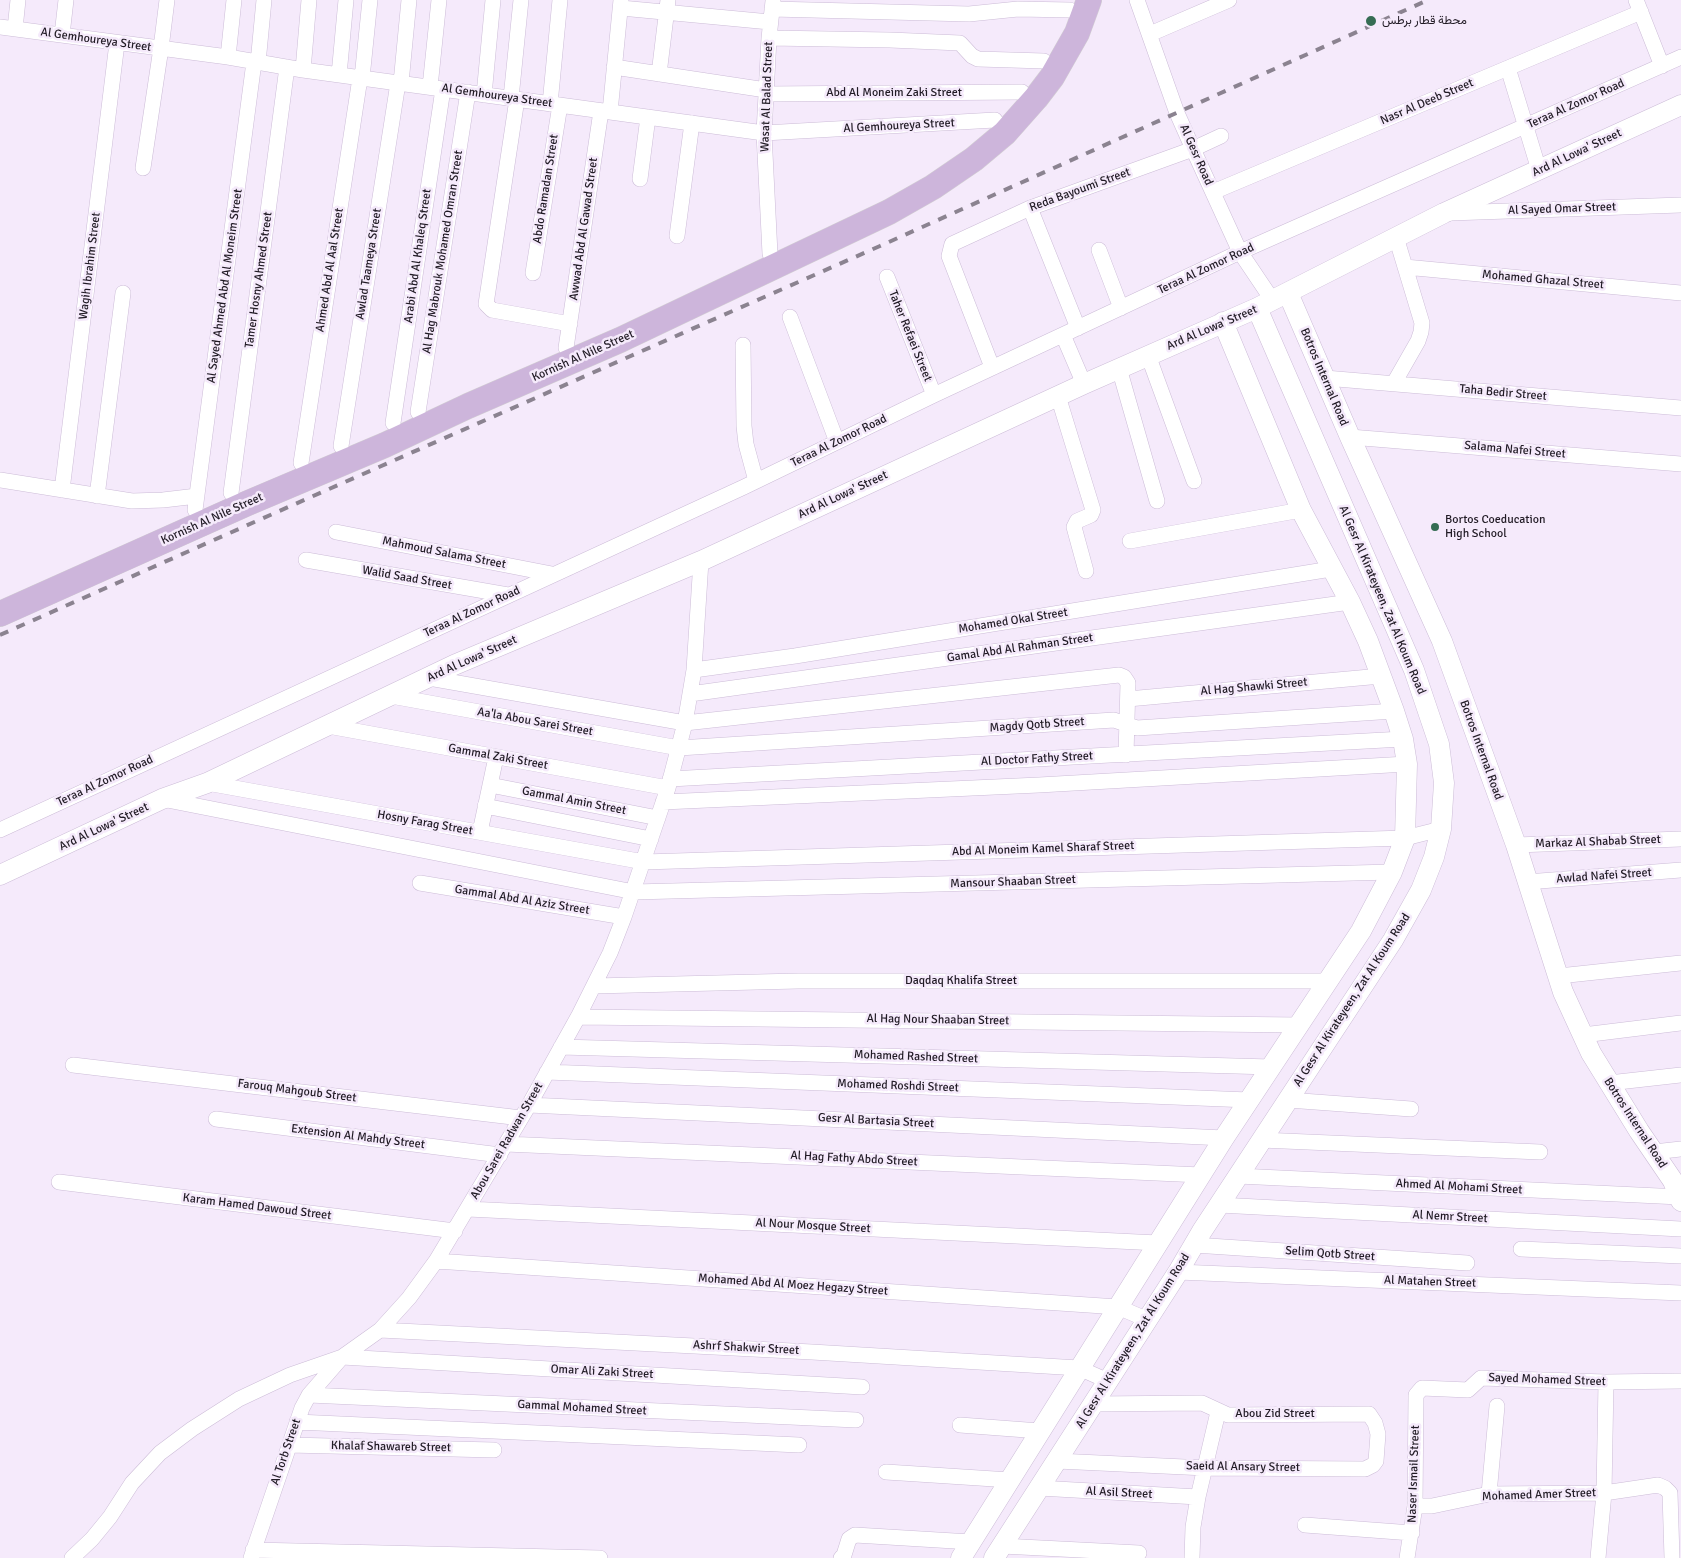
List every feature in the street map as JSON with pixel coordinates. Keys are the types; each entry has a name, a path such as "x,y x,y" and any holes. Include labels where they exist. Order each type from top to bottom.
{"main road":[{"name":"Kornish Al Nile Street","path":"0,596 196,503 231,493 418,412 568,336 770,254 883,198 925,174 962,148 995,120 1022,92 1044,61 1078,3"},
{"name":"Kornish Al Nile Street","path":"0,614 620,340 889,212 933,187 974,159 1005,133 1052,77 1077,32 1078,3"}],"street":[{"path":"7,28 18,0"},
{"path":"62,35 66,0"},
{"path":"143,168 161,48 166,0"},
{"path":"228,57 234,0"},
{"name":"Al Sayed Ahmed Abd Al Moneim Street","path":"196,503 264,0"},
{"path":"303,70 310,0"},
{"path":"338,75 346,0"},
{"name":"Ahmed Abd Al Aal Street","path":"300,463 361,78 370,0"},
{"name":"Awlad Taameya Street","path":"341,446 399,83 409,0"},
{"path":"436,88 439,0"},
{"path":"484,95 493,0"},
{"path":"521,0 514,99 486,304 492,310 568,336"},
{"name":"Abdo Ramadan Street","path":"533,273 555,104 560,0"},
{"name":"Al Gesr Road","path":"1136,0 1150,34 1177,113 1193,150 1240,252 1273,301"},
{"path":"1150,34 1229,0"},
{"path":"621,4 772,10 968,14 1078,3"},
{"name":"Awwad Abd Al Gawad Street","path":"568,336 614,67 621,4"},
{"path":"659,74 668,6"},
{"path":"1638,6 1662,66"},
{"name":"Nasr Al Deeb Street","path":"1213,192 1508,68 1638,6"},
{"name":"Wasat Al Balad Street","path":"770,254 764,133 772,10"},
{"name":"Al Gemhoureya Street","path":"7,28 228,57 338,75 764,133 995,120"},
{"path":"769,38 960,43 978,60 1044,61"},
{"name":"Wagih Ibrahim Street","path":"62,490 118,42"},
{"name":"Teraa Al Zomor Road","path":"0,830 756,481 992,367 1240,252 1681,57"},
{"name":"Tamer Hosny Ahmed Street","path":"231,493 287,67"},
{"name":"Abd Al Moneim Zaki Street","path":"614,67 766,92 1022,92"},
{"path":"1508,68 1540,170"},
{"name":"Arabi Abd Al Khaleq Street","path":"393,423 436,88"},
{"name":"Al Hag Mabrouk Mohamed Omran Street","path":"418,412 468,92"},
{"name":"Ard Al Lowa' Street","path":"0,875 162,800 207,783 454,666 701,561 1119,368 1273,301 1444,213 1681,105"},
{"path":"640,179 648,117"},
{"path":"677,236 692,123"},
{"name":"Reda Bayoumi Street","path":"992,367 949,256 950,247 954,243 1030,208 1193,150 1221,136"},
{"name":"Al Sayed Omar Street","path":"1444,213 1681,205"},
{"path":"1030,208 1078,328"},
{"path":"1394,383 1422,332 1422,323 1396,238"},
{"path":"1098,250 1121,308"},
{"name":"Mohamed Ghazal Street","path":"1405,267 1681,293"},
{"name":"Taher Refaei Street","path":"887,277 934,395"},
{"path":"97,496 123,293"},
{"name":"Botros Internal Road","path":"1273,301 1325,378 1442,641 1516,845 1563,992 1591,1053 1639,1132 1673,1180 1680,1199"},
{"name":"Al Gesr Al Kirateyeen, Zat Al Koum Road","path":"998,1552 1148,1320 1219,1205 1393,940 1421,890 1434,857 1441,829 1444,783 1438,744 1414,670 1273,301"},
{"path":"790,317 837,442"},
{"path":"841,1558 849,1539 855,1535 966,1550 1224,1138 1361,931 1392,872 1404,838 1407,764 1403,740 1394,711 1368,642 1350,602 1331,569 1302,510 1223,322"},
{"path":"1063,335 1084,384"},
{"path":"742,345 744,426 746,444 756,481"},
{"path":"1148,355 1194,481"},
{"path":"1119,368 1157,501"},
{"name":"Taha Bedir Street","path":"1325,378 1681,408"},
{"path":"1058,396 1093,510 1090,515 1077,521 1074,527 1086,571"},
{"name":"Salama Nafei Street","path":"1350,437 1681,464"},
{"path":"0,480 132,501 196,503"},
{"path":"1130,541 1302,510"},
{"name":"Mahmoud Salama Street","path":"336,532 552,574"},
{"name":"Walid Saad Street","path":"306,560 508,595"},
{"name":"Abou Sarei Radwan Street","path":"72,1558 92,1539 110,1517 132,1483 160,1453 192,1429 239,1399 290,1375 342,1358 380,1330 409,1298 455,1231 578,1017 594,986 634,892 667,790 684,724 694,670 701,561"},
{"name":"Mohamed Okal Street","path":"694,670 795,656 1331,569"},
{"name":"Gamal Abd Al Rahman Street","path":"690,694 1350,602"},
{"path":"428,678 684,724 1119,675 1127,680 1126,754"},
{"name":"Al Hag Shawki Street","path":"1128,699 1381,676"},
{"name":"Aa'la Abou Sarei Street","path":"391,696 679,748"},
{"name":"Magdy Qotb Street","path":"679,748 1114,720 1137,728 1394,711"},
{"name":"Gammal Zaki Street","path":"328,726 667,790"},
{"name":"Al Doctor Fathy Street","path":"667,790 1126,754 1403,740"},
{"path":"480,832 496,757"},
{"path":"667,790 1049,785 1407,764"},
{"name":"Hosny Farag Street","path":"207,783 644,862"},
{"name":"Gammal Amin Street","path":"490,785 658,818"},
{"name":"Mansour Shaaban Street","path":"162,800 634,892 1392,872"},
{"path":"485,806 651,839"},
{"name":"Abd Al Moneim Kamel Sharaf Street","path":"644,862 1404,838 1441,829"},
{"name":"Markaz Al Shabab Street","path":"1516,845 1681,839"},
{"name":"Awlad Nafei Street","path":"1527,882 1681,870"},
{"name":"Gammal Abd Al Aziz Street","path":"420,884 624,917"},
{"path":"1361,931 1393,940"},
{"path":"1559,976 1681,963"},
{"name":"Daqdaq Khalifa Street","path":"594,986 798,981 1328,981"},
{"name":"Al Hag Nour Shaaban Street","path":"578,1017 1299,1025"},
{"path":"1583,1036 1681,1023"},
{"name":"Mohamed Rashed Street","path":"561,1047 1271,1067"},
{"name":"Farouq Mahgoub Street","path":"72,1065 525,1111"},
{"name":"Mohamed Roshdi Street","path":"547,1072 1249,1100"},
{"path":"1608,1083 1681,1074"},
{"path":"1288,1100 1412,1109"},
{"name":"Gesr Al Bartasia Street","path":"525,1111 1224,1138"},
{"name":"Extension Al Mahdy Street","path":"216,1119 503,1149"},
{"path":"1262,1140 1540,1152"},
{"name":"Al Hag Fathy Abdo Street","path":"503,1149 1201,1175"},
{"path":"1654,1152 1681,1149"},
{"name":"Ahmed Al Mohami Street","path":"1238,1176 1680,1199"},
{"name":"Karam Hamed Dawoud Street","path":"59,1182 455,1231"},
{"name":"Al Nemr Street","path":"1219,1205 1681,1229"},
{"name":"Al Nour Mosque Street","path":"468,1208 1158,1243"},
{"path":"1173,1219 1198,1238"},
{"name":"Selim Qotb Street","path":"1198,1238 1467,1263"},
{"path":"1521,1249 1681,1256"},
{"name":"Mohamed Abd Al Moez Hegazy Street","path":"436,1261 1118,1307 1148,1320"},
{"name":"Al Matahen Street","path":"1178,1272 1681,1292"},
{"name":"Ashrf Shakwir Street","path":"380,1330 1079,1368 1108,1381"},
{"name":"Omar Ali Zaki Street","path":"342,1358 862,1387"},
{"name":"Al Torb Street","path":"252,1554 296,1422 309,1395 342,1358"},
{"name":"Sayed Mohamed Street","path":"1419,1390 1425,1387 1468,1390 1481,1378 1606,1382 1681,1381"},
{"path":"1598,1558 1604,1492 1606,1382"},
{"name":"Naser Ismail Street","path":"1407,1558 1415,1506 1416,1395 1419,1390"},
{"name":"Gammal Mohamed Street","path":"309,1395 856,1420"},
{"name":"Abou Zid Street","path":"1094,1404 1202,1403 1228,1415 1369,1414"},
{"path":"1489,1494 1497,1406"},
{"path":"1192,1558 1193,1527 1198,1497 1218,1412"},
{"name":"Saeid Al Ansary Street","path":"1057,1461 1206,1468 1365,1469 1376,1461 1378,1434 1375,1423 1369,1414"},
{"path":"296,1422 799,1445"},
{"path":"960,1425 1040,1431"},
{"name":"Khalaf Shawareb Street","path":"289,1445 494,1450"},
{"path":"886,1472 1010,1480"},
{"name":"Mohamed Amer Street","path":"1415,1506 1432,1506 1489,1494 1604,1492 1658,1485 1670,1493 1672,1558"},
{"name":"Al Asil Street","path":"1040,1488 1198,1497"},
{"path":"1305,1525 1412,1532"},
{"path":"998,1552 1139,1553"},
{"path":"252,1554 600,1558"}],"railway":[{"path":"0,635 880,246 1428,0"}],"place":[{"name":"محطة قطار برطس","path":"1371,21"},
{"name":"Bortos Coeducation High School","path":"1435,527"}]}
